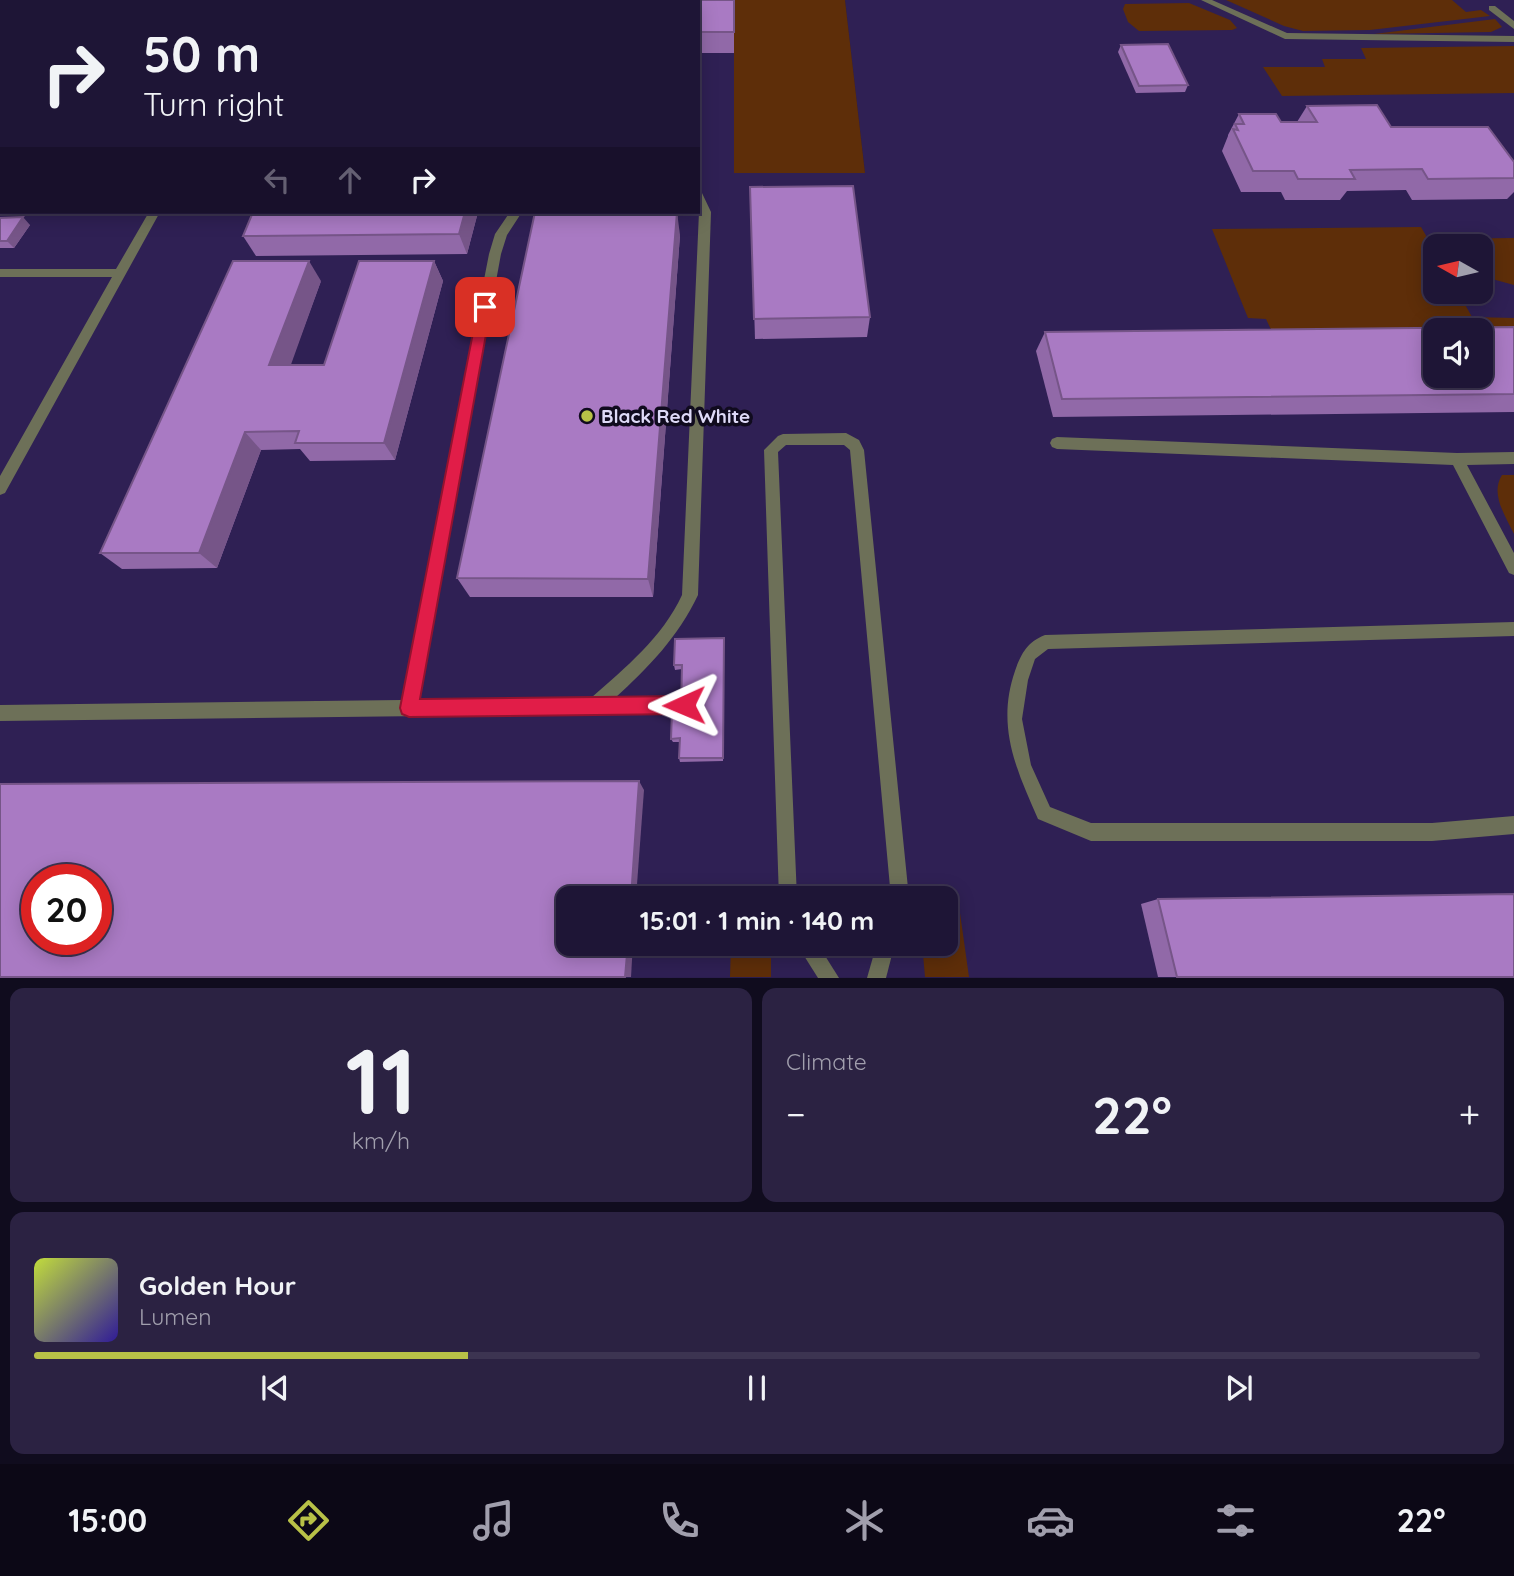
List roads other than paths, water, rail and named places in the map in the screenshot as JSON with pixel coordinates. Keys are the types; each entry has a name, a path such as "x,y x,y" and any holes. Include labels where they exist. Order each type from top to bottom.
{"lane":[{"path":"1205,0 1285,36 1514,39"},
{"path":"1492,8 1514,26"},
{"path":"594,706 656,650 682,616 690,595 705,212 700,201"},
{"path":"0,489 118,273 154,214"},
{"path":"409,708 495,254 501,234 515,214"},
{"path":"0,273 118,273"},
{"path":"788,886 771,450 775,443 783,440 845,439 854,444 857,450 899,886"},
{"path":"1056,443 1457,459 1514,458"},
{"path":"1457,459 1514,568"},
{"path":"1514,629 1045,642 1029,654 1020,680 1014,719 1023,766 1044,813 1091,832 1432,832 1514,825"},
{"path":"0,713 684,705"},
{"path":"814,956 830,978"},
{"path":"876,978 882,956"}],"place":[{"name":"Black Red White","path":"587,416"}]}
